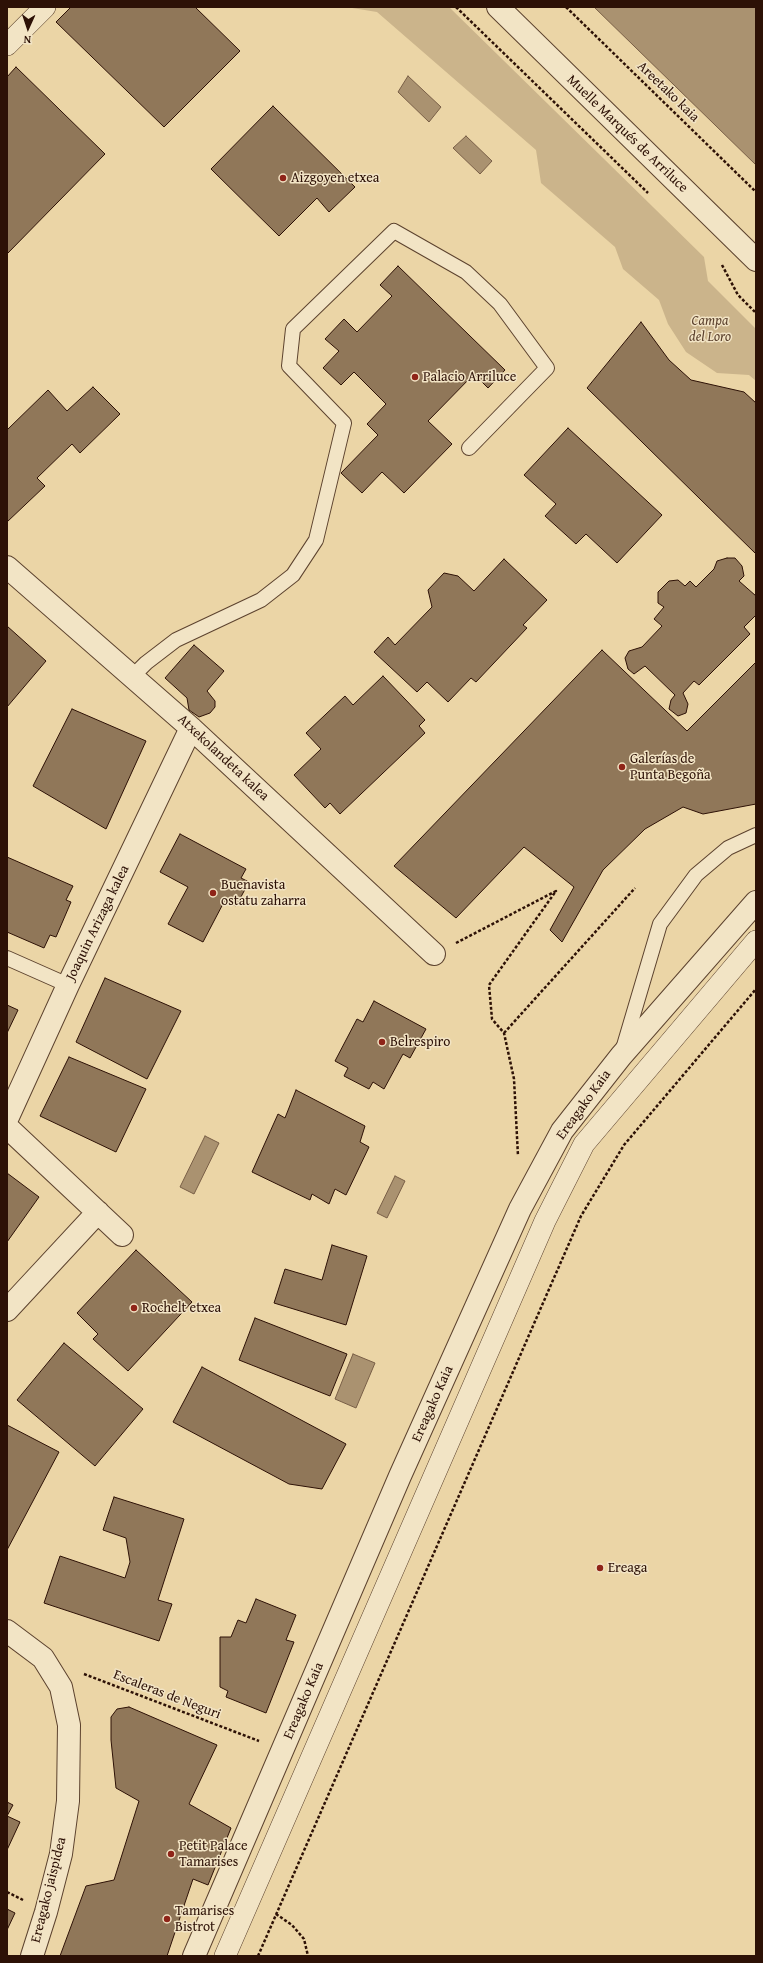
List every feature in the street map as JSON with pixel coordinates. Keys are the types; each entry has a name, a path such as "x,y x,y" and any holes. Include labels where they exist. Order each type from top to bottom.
{"street":[{"path":"7,46 45,7"},
{"name":"Muelle Marqués de Arriluce","path":"498,7 756,260"},
{"name":"Atxekolandeta kalea","path":"7,566 192,728 434,954"},
{"name":"Joaquin Arizaga kalea","path":"7,1119 68,985 192,728"},
{"name":"Ereagako Kaia","path":"194,1956 400,1476 520,1210 562,1131 621,1056 756,902"},
{"name":"Ereagako Kaia","path":"225,1956 542,1228 584,1144 756,941"},
{"path":"7,1127 122,1234"},
{"path":"7,1310 98,1212"},
{"name":"Ereagako jaispidea","path":"7,1631 43,1658 61,1687 69,1725 68,1801 61,1854 46,1912 32,1956"}],"lane":[{"path":"132,677 146,663 176,640 261,600 293,575 316,540 344,423 289,366 293,329 394,231 466,272 500,304 547,368 469,448"},
{"path":"621,1056 660,924 696,875 728,848 756,835"},
{"path":"7,958 68,985"}],"path":[{"path":"456,7 648,194"},
{"name":"Areetako kaia","path":"566,7 756,192"},
{"path":"716,260 722,265 738,295 756,313"},
{"path":"504,1033 635,888"},
{"path":"434,954 556,891 489,985 492,1019 504,1033 514,1079 518,1164"},
{"path":"258,1956 581,1216 624,1145 756,989"},
{"name":"Escaleras de Neguri","path":"79,1672 283,1750"},
{"path":"276,1914 292,1925 304,1939 308,1956"}],"green space":[{"name":"Campa del Loro","path":"346,7 449,7 704,257 708,281 756,329 756,381 749,375 717,373 686,352 668,324 659,300 623,269 615,247 541,183 536,150 377,12"}],"shaded area":[{"path":"594,7 756,7 756,165"},
{"path":"408,76 441,107 429,122 398,92"},
{"path":"466,136 492,161 480,174 453,148"},
{"path":"205,1136 219,1143 194,1194 180,1187"},
{"path":"395,1176 405,1181 387,1218 377,1213"},
{"path":"353,1354 375,1363 356,1408 335,1399"}],"building":[{"path":"71,7 195,7 240,51 164,127 56,22"},
{"path":"16,67 105,154 7,254 7,77"},
{"name":"Aizgoyen etxea","path":"273,106 355,187 329,212 317,198 279,236 211,169"},
{"name":"Palacio Arriluce","path":"398,266 505,370 488,388 474,374 428,421 452,444 404,493 382,472 362,493 341,473 378,435 367,424 386,404 354,372 341,385 323,368 339,351 325,339 344,319 357,332 392,296 380,285"},
{"path":"641,322 669,360 691,380 744,392 756,403 756,554 587,388"},
{"path":"93,387 120,414 80,453 72,444 37,478 45,486 7,522 7,430 48,390 67,411"},
{"path":"568,428 662,515 617,563 586,534 576,544 545,516 556,504 524,475"},
{"path":"727,558 735,558 742,566 744,576 739,581 756,596 756,615 744,627 750,634 699,685 694,681 683,693 688,704 686,713 678,716 669,709 671,700 675,695 645,666 634,674 628,669 625,658 629,651 642,647 662,626 654,619 664,607 658,603 658,592 669,581 678,580 685,586 690,581 696,587 714,569 717,561"},
{"path":"504,559 547,600 523,625 527,628 476,682 471,678 448,702 427,682 417,692 374,652 388,637 395,645 432,607 428,590 444,573 458,576 474,591"},
{"path":"7,626 46,661 7,707"},
{"path":"194,645 224,671 207,691 215,701 215,707 210,713 199,717 189,710 187,698 165,678"},
{"name":"Galerías de Punta Begoña","path":"602,650 687,731 756,662 756,804 703,814 683,807 645,829 603,870 562,942 550,930 574,887 524,847 456,918 394,866"},
{"path":"383,676 425,720 419,726 425,733 340,814 330,803 325,808 294,775 321,749 306,733 345,696 353,705"},
{"path":"72,709 146,741 106,829 33,786"},
{"name":"Buenavista ostatu zaharra","path":"180,834 246,869 241,878 249,882 236,906 225,900 203,942 168,924 188,887 160,872"},
{"path":"7,857 73,886 66,900 71,902 56,937 50,935 44,948 7,932"},
{"path":"105,978 181,1011 147,1079 76,1042"},
{"name":"Belrespiro","path":"374,1001 426,1029 410,1058 403,1054 384,1089 373,1082 369,1089 344,1076 348,1068 335,1061 357,1019 363,1022"},
{"path":"7,1005 18,1010 7,1033"},
{"path":"69,1057 146,1089 116,1152 40,1116"},
{"path":"296,1090 365,1126 360,1142 369,1147 346,1195 335,1189 329,1204 312,1194 310,1200 252,1172 278,1114 285,1118"},
{"path":"7,1173 39,1197 7,1242"},
{"path":"332,1245 367,1256 346,1325 274,1303 285,1269 322,1280"},
{"name":"Rochelt etxea","path":"136,1250 192,1302 128,1371 93,1339 98,1334 77,1313"},
{"path":"255,1318 347,1354 330,1396 239,1360"},
{"path":"64,1343 143,1409 95,1466 17,1400"},
{"path":"202,1367 346,1444 322,1489 289,1484 173,1422"},
{"path":"7,1425 59,1452 7,1550"},
{"path":"114,1497 184,1519 158,1600 172,1604 159,1641 44,1603 60,1556 125,1578 130,1562 126,1538 103,1530"},
{"path":"256,1599 296,1615 286,1640 294,1642 266,1713 226,1697 228,1691 220,1687 220,1637 231,1637 238,1620 246,1623"},
{"name":"Petit Palace Tamarises","path":"129,1707 217,1745 189,1804 231,1828 208,1885 193,1879 167,1956 60,1956 86,1886 114,1880 139,1801 116,1788 111,1740 111,1717 117,1709"},
{"path":"7,1802 13,1805 7,1816"},
{"path":"7,1816 20,1822 7,1850"},
{"path":"7,1909 15,1913 7,1930"}],"place":[{"name":"Aizgoyen etxea","path":"283,178"},
{"name":"Palacio Arriluce","path":"415,377"},
{"name":"Galerías de Punta Begoña","path":"622,767"},
{"name":"Buenavista ostatu zaharra","path":"213,893"},
{"name":"Belrespiro","path":"382,1042"},
{"name":"Rochelt etxea","path":"134,1308"},
{"name":"Ereaga","path":"600,1568"},
{"name":"Petit Palace Tamarises","path":"171,1854"},
{"name":"Tamarises Bistrot","path":"167,1919"}]}
